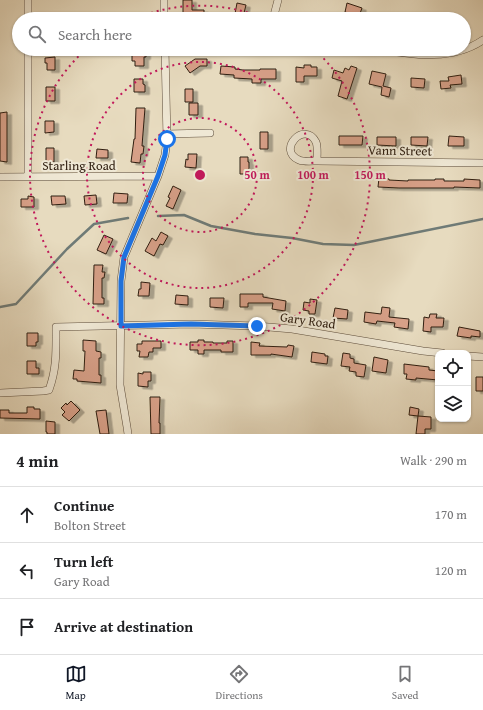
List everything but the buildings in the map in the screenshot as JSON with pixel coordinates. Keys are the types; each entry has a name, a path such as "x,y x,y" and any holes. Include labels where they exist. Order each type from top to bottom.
{"street":[{"path":"28,0 28,12"},
{"path":"164,0 164,12"},
{"path":"275,12 278,0"},
{"path":"471,47 483,40"},
{"path":"28,56 28,177"},
{"path":"128,434 120,385 119,364 121,281 124,257 158,176 165,155 165,56"},
{"path":"166,134 210,133"},
{"name":"Vann Street","path":"317,161 317,144 314,139 306,134 299,135 292,141 291,150 294,156 302,161 483,163"},
{"name":"Starling Road","path":"0,177 158,176"},
{"name":"Gary Road","path":"0,393 49,390 55,369 56,327 191,324 257,326 292,329 435,352"},
{"path":"471,356 483,357"}],"waterway":[{"path":"158,216 184,215 211,226 255,234 292,238 323,244 354,245 483,219"},
{"path":"0,307 16,304 67,249 94,224 128,218"}],"route":[{"path":"167,139 165,155 158,176 124,257 121,281 121,326 191,324 257,326"}]}
